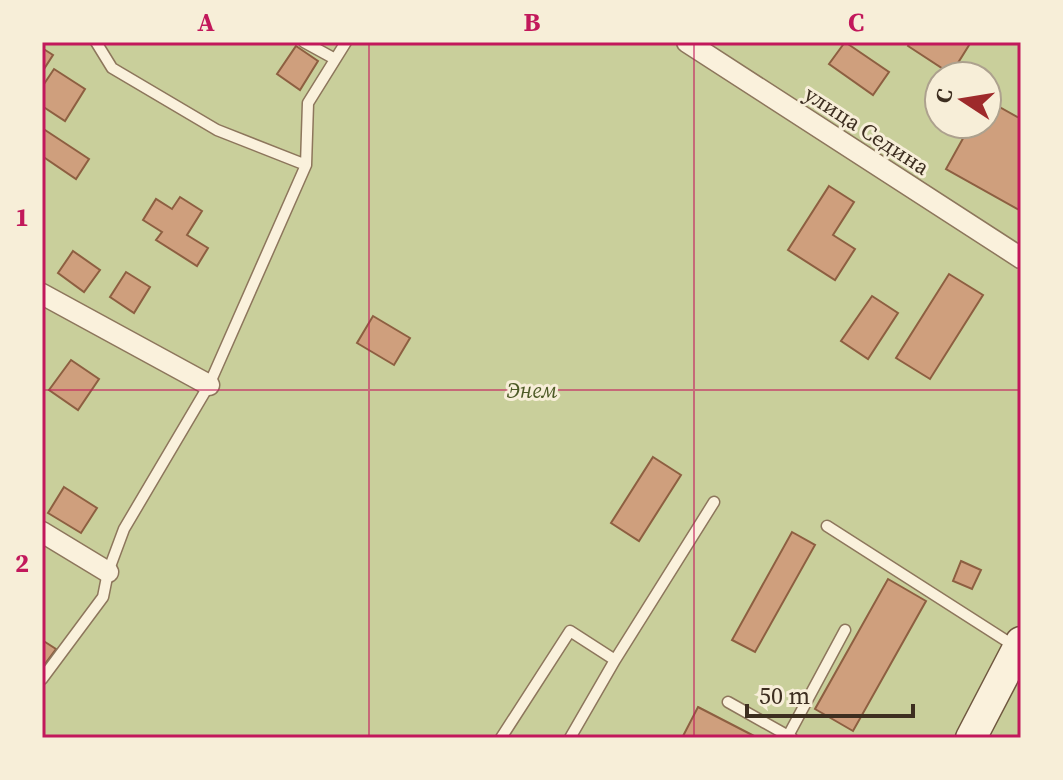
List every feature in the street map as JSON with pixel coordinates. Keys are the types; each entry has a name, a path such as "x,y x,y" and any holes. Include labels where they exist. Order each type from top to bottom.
{"main road":[{"path":"971,738 1019,645"}],"street":[{"name":"улица Седина","path":"687,42 1021,258"},
{"path":"42,294 209,385"},
{"path":"42,532 108,572"}],"lane":[{"path":"96,42 112,68 164,99 217,130 306,165"},
{"path":"304,42 335,59"},
{"path":"42,679 103,597 108,572 124,529 209,385 306,165 308,103 346,42"},
{"path":"570,738 714,502"},
{"path":"827,526 1019,645"},
{"path":"728,702 790,737 845,630"},
{"path":"501,738 570,631 615,660"}],"green space":[{"name":"Энем","path":"42,42 1021,42 1021,738 42,738"}],"building":[{"path":"845,42 889,72 873,95 829,64"},
{"path":"910,42 971,42 960,60 930,60 908,46"},
{"path":"296,46 318,61 300,90 277,74"},
{"path":"42,48 53,55 42,72"},
{"path":"54,69 85,89 65,121 42,106 42,87"},
{"path":"1003,109 1021,119 1021,211 946,169 962,140 1003,140"},
{"path":"42,128 89,159 76,179 42,156"},
{"path":"829,186 854,202 833,235 855,249 835,280 788,250"},
{"path":"180,197 202,211 187,235 208,248 197,266 156,240 162,232 143,220 156,199 172,209"},
{"path":"73,251 100,270 84,292 58,273"},
{"path":"126,272 150,287 134,313 110,297"},
{"path":"949,274 983,295 930,379 896,358"},
{"path":"872,296 898,313 868,359 841,341"},
{"path":"373,316 410,338 394,365 357,343"},
{"path":"71,360 99,379 78,410 49,390"},
{"path":"653,457 681,475 639,541 611,523"},
{"path":"64,487 97,508 81,533 48,513"},
{"path":"792,532 815,545 755,652 732,640"},
{"path":"961,561 981,570 972,589 953,581"},
{"path":"888,579 926,601 853,731 815,709"},
{"path":"42,640 56,649 42,668"},
{"path":"698,707 758,738 682,738"}]}
